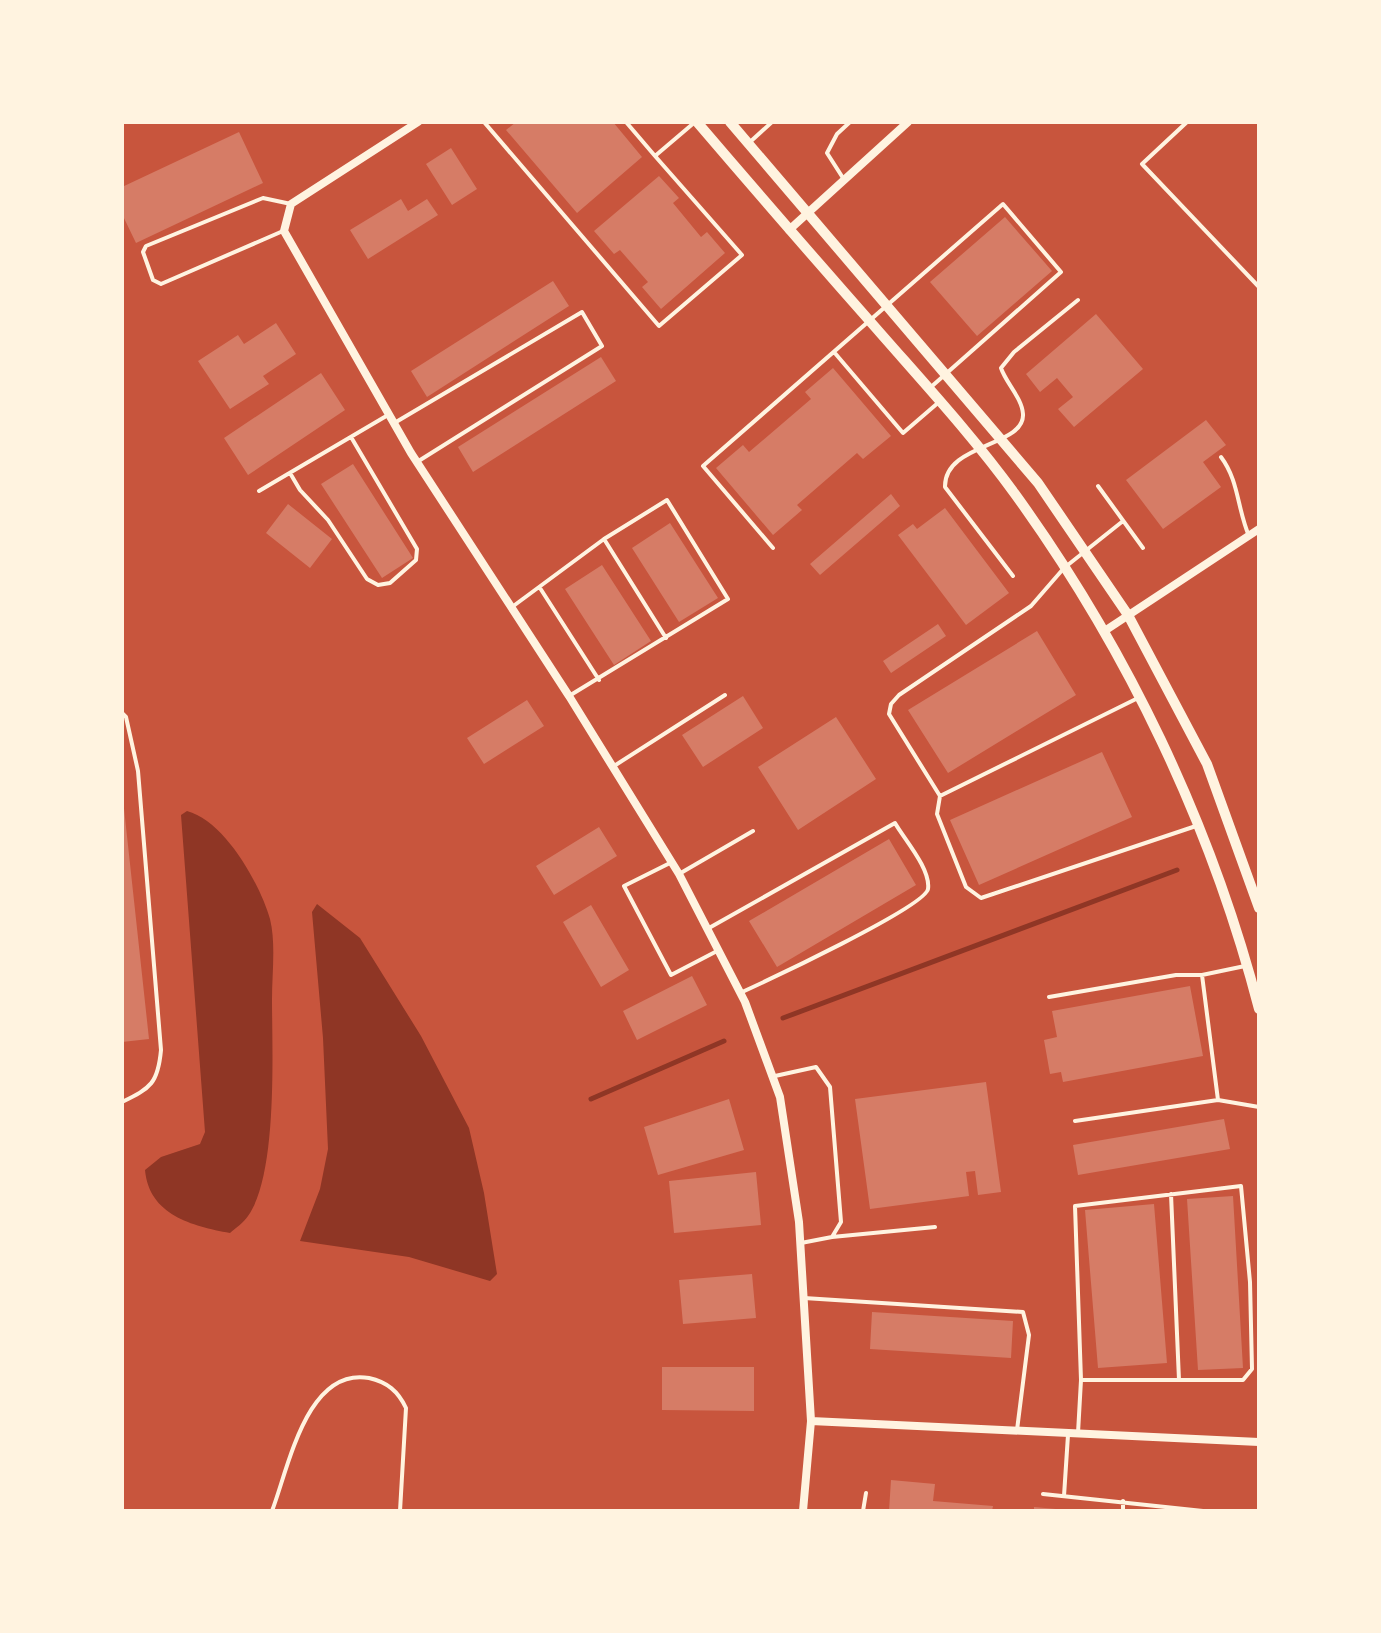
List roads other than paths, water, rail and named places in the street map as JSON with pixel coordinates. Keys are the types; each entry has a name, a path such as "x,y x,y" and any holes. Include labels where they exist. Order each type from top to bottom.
{"street":[{"path":"418,122 291,204 284,231 417,462 672,861 740,993 780,1097 800,1243 811,1421 803,1511"},
{"path":"696,122 940,401 1014,493 1106,630 1177,772 1239,932 1259,1009"},
{"path":"730,122 1003,440 1128,615 1207,764 1259,908"},
{"path":"789,230 908,122"},
{"path":"1106,630 1259,529"},
{"path":"811,1421 1259,1442"}],"lane":[{"path":"484,122 659,326 742,255 626,122"},
{"path":"488,127 494,122"},
{"path":"655,156 696,122"},
{"path":"749,144 772,122"},
{"path":"845,181 827,153 837,134 850,122"},
{"path":"1187,122 1142,164 1259,287"},
{"path":"284,231 161,284 153,280 143,252 146,246 263,198 291,204"},
{"path":"773,548 703,466 1003,204 1061,272 929,389"},
{"path":"1013,576 945,487 949,471 977,447 1003,440 1020,426 1024,415 1001,368 1014,352 1078,300"},
{"path":"259,491 351,437 391,419 582,312 602,346 417,462"},
{"path":"834,352 903,433 940,401"},
{"path":"290,473 306,498 328,520 367,579 378,585 390,583 416,560 417,549 351,437"},
{"path":"1221,457 1234,475 1238,509 1249,536"},
{"path":"1098,486 1143,548"},
{"path":"510,608 604,539 667,500 728,599 569,696"},
{"path":"1123,521 1064,568 1031,606 899,695 891,704 889,714 940,796 937,814 966,887 981,898 1198,826"},
{"path":"604,539 666,638"},
{"path":"540,587 599,680"},
{"path":"612,767 725,695"},
{"path":"940,796 1140,697"},
{"path":"122,713 126,717 138,771 161,1050 159,1072 147,1090 122,1102"},
{"path":"122,745 133,745"},
{"path":"709,928 895,823 926,875 928,889 924,896 902,911 795,969 740,993"},
{"path":"679,874 753,831"},
{"path":"672,861 624,886 671,975 719,950"},
{"path":"1049,997 1176,975 1202,975 1248,965"},
{"path":"1202,975 1218,1100"},
{"path":"773,1077 816,1067 830,1087 841,1222 832,1237"},
{"path":"1075,1121 1218,1100 1259,1107"},
{"path":"1078,1433 1081,1380 1075,1206 1241,1186 1250,1282 1252,1369 1249,1376 1243,1380 1081,1380"},
{"path":"1171,1194 1179,1380"},
{"path":"800,1243 935,1227"},
{"path":"1250,1282 1259,1281"},
{"path":"804,1298 1023,1312 1029,1335 1017,1430"},
{"path":"272,1511 310,1409 341,1378 357,1376 380,1380 400,1394 406,1408 400,1511"},
{"path":"1064,1496 1068,1433"},
{"path":"863,1511 866,1493"},
{"path":"1043,1494 1203,1511"},
{"path":"1123,1501 1123,1511"}],"waterway":[{"path":"783,1018 1177,870"},
{"path":"591,1099 724,1041"}]}
